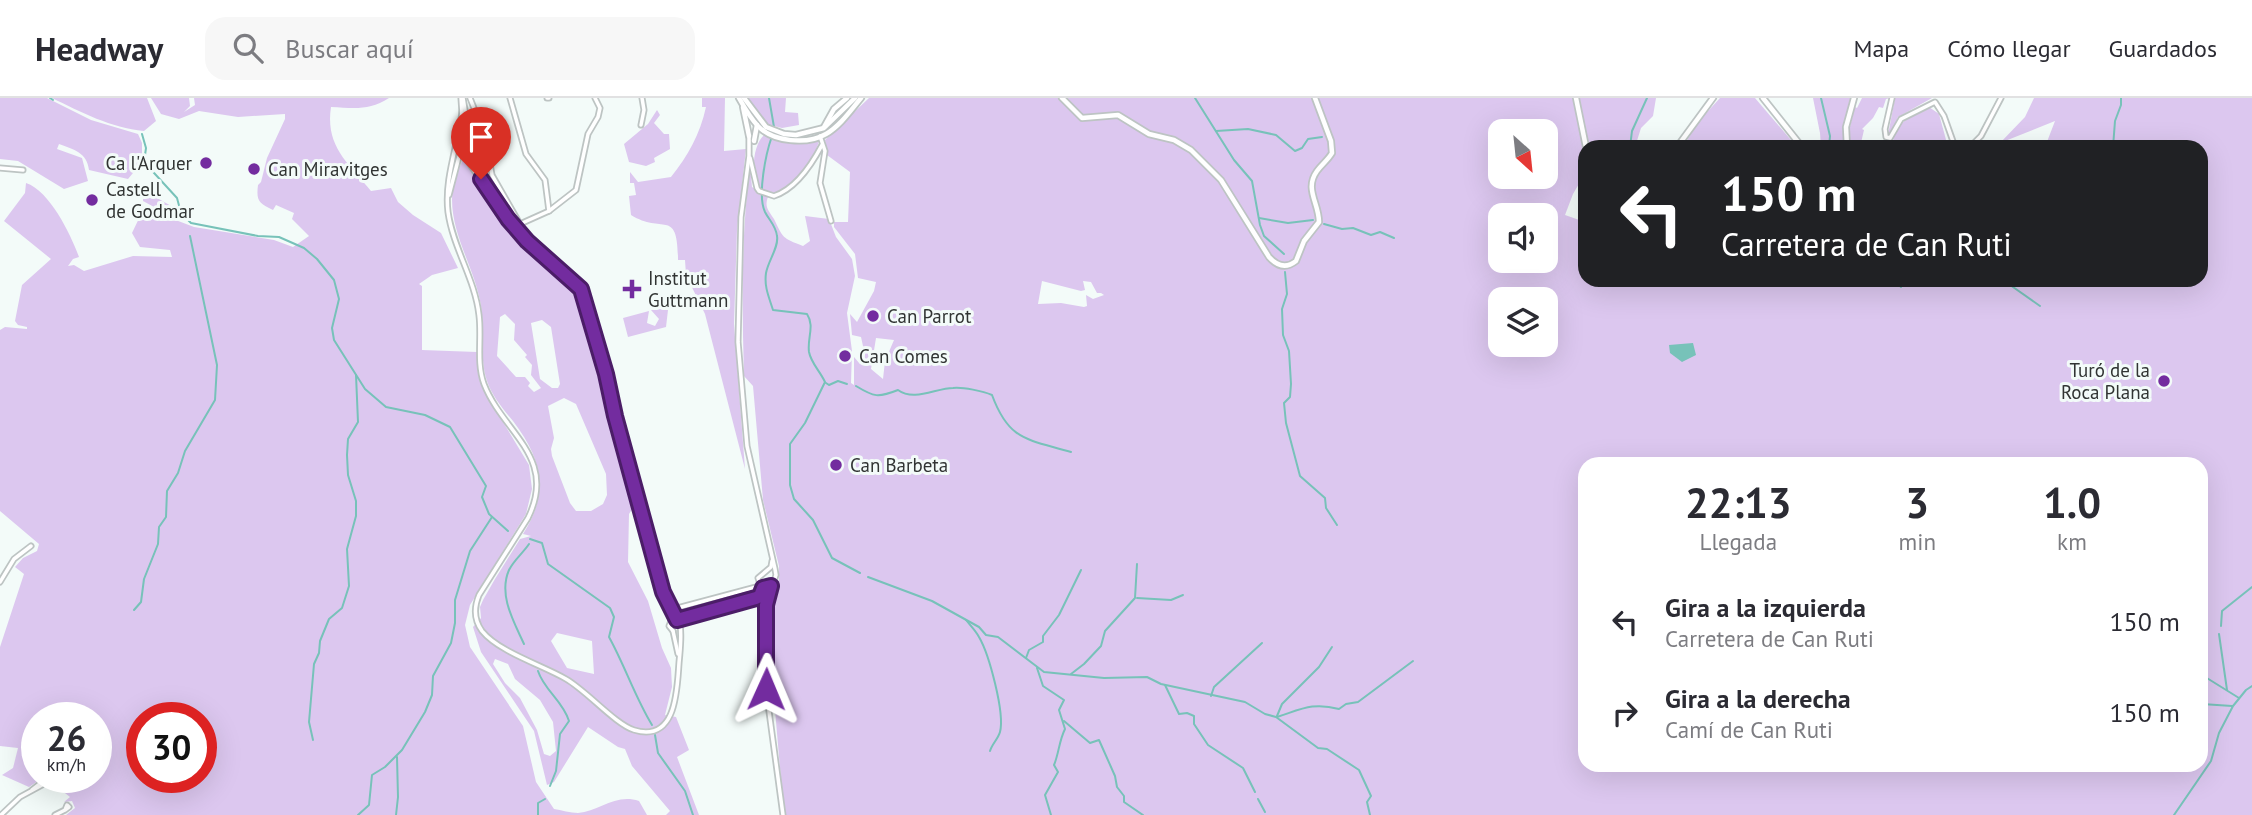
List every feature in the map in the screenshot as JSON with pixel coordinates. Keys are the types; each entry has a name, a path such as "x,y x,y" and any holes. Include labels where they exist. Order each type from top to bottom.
{"street":[{"path":"462,98 461,149 522,243 578,294"},
{"path":"462,98 469,148 477,174"},
{"path":"470,98 485,136 492,175 520,224 549,211 576,190 588,134 600,108 595,98"},
{"path":"510,98 526,154 545,180 549,211"},
{"path":"641,125 644,110 642,98"},
{"path":"824,128 834,109 847,98"},
{"path":"1062,98 1082,118 1118,115 1149,134 1174,140 1191,150 1221,180 1269,257 1274,263 1286,267 1296,261 1304,242 1320,222 1311,196 1312,182 1316,172 1332,153 1332,144 1315,98"},
{"path":"1576,98 1585,140"},
{"path":"1682,140 1713,98"},
{"path":"1763,98 1796,140"},
{"path":"1847,140 1846,127 1854,98"},
{"path":"1892,98 1885,129 1886,137 1890,138 1899,122 1907,115 1935,102 1944,116 1953,140"},
{"path":"1977,140 2001,98"},
{"path":"742,99 757,126 749,156 753,181 759,191 774,196 788,189 822,145"},
{"path":"742,99 766,129"},
{"path":"742,99 749,136 749,156 741,218 738,342 747,446 776,575 766,597 766,689 783,815"},
{"path":"784,137 824,128 859,99"},
{"path":"749,136 751,128 757,126 797,140 820,136 834,128 859,99"},
{"path":"834,109 839,115"},
{"path":"462,112 448,186 448,201 452,229 480,315 480,368 490,397 528,450 535,468 537,484 534,505 528,518 477,600 475,613 481,629 505,648 583,689 620,722 636,730 656,730 668,720 676,702 679,660 678,623 663,592"},
{"path":"820,136 838,120 839,115"},
{"path":"448,201 467,122"},
{"path":"754,141 766,129"},
{"path":"820,136 825,150 820,183 831,221"},
{"path":"0,168 23,170"},
{"path":"508,219 540,254"},
{"path":"522,243 571,278 581,289 606,374 668,618 678,623"},
{"path":"549,267 571,278 587,311"},
{"path":"0,582 14,559 31,545"},
{"path":"766,597 758,578 771,567 772,559"},
{"path":"763,573 769,573 772,584"},
{"path":"670,610 761,589 772,584"},
{"path":"679,660 673,631 669,626 756,598 761,589"},
{"path":"673,631 678,623 766,597"},
{"path":"1,815 27,793"},
{"path":"55,815 65,810"}],"shaded area":[{"path":"0,98 47,98 91,120 138,134 142,143 142,162 128,179 89,170 83,155 59,144 57,149 82,158 88,181 64,189 18,161 0,159"},
{"path":"52,98 147,98 156,121 144,131 120,127"},
{"path":"151,98 189,98 190,106 184,112 195,105 194,98 389,98 368,107 331,107 331,133 340,153 371,191 391,188 398,202 441,233 458,268 432,275 419,284 422,286 422,350 477,352 478,374 483,389 529,465 532,489 526,514 470,605 465,625 470,647 523,726 536,782 554,809 578,813 615,801 631,799 639,801 647,815 66,815 75,808 72,801 64,802 70,797 65,793 112,793 112,702 21,702 21,783 2,775 13,768 18,748 0,746 0,647 24,574 15,567 23,558 37,551 39,544 0,511 0,330 5,327 27,329 15,321 22,285 51,259 4,221 25,193 26,183 35,188 51,204 65,226 79,257 73,259 68,266 74,265 84,271 133,256 172,257 170,250 140,247 132,233 144,208 194,227 274,240 293,247 309,236 292,219 294,213 276,205 273,210 258,198 258,185 285,114 238,117 199,111 179,119 161,114"},
{"path":"702,98 725,98 724,151 746,149 737,230 734,324 745,469 705,314 686,275 685,260 678,260 675,233 666,225 642,221 631,215 629,196 636,195 634,183 630,183 630,172 638,182 671,177 697,135 706,107 702,107"},
{"path":"748,98 786,98 785,112 798,113 799,125 782,128 766,124"},
{"path":"869,98 1656,98 1653,116 1641,128 1637,140 1578,140 1578,186 1565,215 1578,220 1578,287 2208,287 2208,140 2048,140 2055,121 2003,140 2025,117 2034,98 2252,98 2252,815 784,815 774,698 771,603 779,586 779,566 763,500 753,386 744,376 744,245 750,166 752,187 768,197 768,209 787,239 803,246 810,241 805,216 829,219 836,237 852,259 855,276 847,313 852,351 851,383 854,385 854,357 860,364 865,355 861,337 852,335 850,314 857,322 876,282 858,278 855,254 834,227 834,222 848,222 850,172 827,155 825,140","holes":["1042,281 1081,291 1085,290 1083,281 1091,282 1097,293 1104,295 1093,299 1086,295 1087,306 1084,307 1061,303 1038,304","876,338 894,340 885,361 883,379 871,369"]},
{"path":"1720,98 1755,98 1791,140 1687,140 1698,122"},
{"path":"1813,98 1851,98 1844,140 1820,140"},
{"path":"1862,98 1891,98 1886,99 1883,108 1879,107 1862,129 1862,140 1849,140 1849,130 1855,107 1857,108"},
{"path":"1895,98 1932,98 1898,117 1891,134 1888,135"},
{"path":"1929,107 1939,114 1946,140 1893,140 1899,127 1910,117"},
{"path":"657,110 660,115 654,123 664,134 669,134 670,149 646,166 629,162 624,144 648,124"},
{"path":"764,135 790,142 819,141 803,170 791,184 778,193 759,190 756,184 755,154"},
{"path":"463,158 476,180 477,187 523,245 567,283 581,303 636,503 629,514 628,562 648,601 671,668 672,687 665,715 676,717 689,750 677,757 699,815 666,815 670,811 632,766 625,749 588,727 554,782 547,785 534,731 481,652 473,627 481,618 480,607 483,600 520,539 531,536 523,534 537,504 539,476 531,449 489,387 485,372 478,291 453,214 454,182","holes":["505,314 515,324 514,340 527,355 525,357 532,365 531,375 541,388 534,392 525,377 516,377 497,356 500,317","542,320 551,327 560,384 558,388 552,388 540,379 531,323","564,398 576,404 606,474 607,495 603,504 591,511 576,511 570,503 552,456 554,438 548,406","557,633 592,641 594,674 567,668 551,641","495,659 508,664 515,679 540,700 553,722 556,751 550,756 544,754 537,730 520,698 505,683 493,664"]},
{"path":"143,190 173,207 167,214 143,201"},
{"path":"651,310 668,310 666,327 628,337 623,318 649,311 647,323 655,326 659,319"}],"water":[{"path":"1693,343 1696,355 1682,362 1670,353 1669,345"}],"waterway":[{"path":"769,98 774,127"},
{"path":"1195,98 1234,160 1252,181 1264,236 1284,254"},
{"path":"1631,140 1632,131 1647,98"},
{"path":"1821,98 1830,140"},
{"path":"2114,140 2121,98"},
{"path":"1216,131 1248,129 1276,135 1295,151 1302,148 1308,139 1322,137"},
{"path":"142,134 146,148 144,162 177,198 181,213 191,223 258,236 279,237 304,248 317,259 334,280 339,299 332,328 334,340 365,389 386,407 425,415 450,427 486,486 482,497 489,514 508,531"},
{"path":"772,136 765,163 762,195 765,212 775,229 777,240 766,273 766,287 773,310 807,314 811,328 810,356 825,382 805,423 790,444 790,485 794,499 813,520 832,558 860,573"},
{"path":"1259,218 1288,223 1313,220"},
{"path":"1324,224 1342,229 1353,228 1371,235 1380,232 1394,238"},
{"path":"134,610 141,602 144,579 158,544 159,527 166,517 167,491 178,473 185,451 215,400 217,365 190,236"},
{"path":"1285,272 1287,294 1282,309 1283,335 1289,351 1291,384 1290,397 1284,403 1286,423 1300,476 1325,498 1326,508 1337,525"},
{"path":"2013,287 2040,306"},
{"path":"313,740 309,722 314,664 329,619 342,608 349,586 347,549 356,516 356,501 348,475 347,455 348,439 358,422 356,375"},
{"path":"826,383 829,385 838,381 847,384"},
{"path":"856,386 876,395 898,390 918,395 957,388 984,392 992,395 1005,421 1021,436 1071,452"},
{"path":"358,815 369,805 372,775 385,767 402,750 425,712 432,695 433,676 451,643 455,623 455,600 470,551 492,517"},
{"path":"530,539 542,543 548,564 610,608 614,617 609,637 652,725"},
{"path":"524,644 512,618 505,589 509,570 529,544"},
{"path":"1071,674 1101,646 1105,631 1135,598 1137,564"},
{"path":"1026,658 1029,650 1043,642 1043,636 1059,615 1081,570"},
{"path":"868,577 932,601 979,627 986,635 998,637 1044,672 1104,678 1147,677 1161,684 1245,702 1276,717 1318,748 1327,749 1359,770 1371,796 1367,802 1370,815"},
{"path":"2221,626 2222,611 2252,587"},
{"path":"1137,598 1171,600 1183,595"},
{"path":"966,620 983,645 998,698 1000,732 990,751"},
{"path":"2219,634 2227,690"},
{"path":"1211,696 1214,687 1262,643"},
{"path":"1277,716 1282,704 1319,667 1332,647"},
{"path":"1277,717 1308,707 1339,709 1346,704 1358,702 1413,661"},
{"path":"1037,668 1043,686 1064,700 1059,710 1065,729 1054,765 1058,772 1045,795 1051,815"},
{"path":"538,671 569,721 560,734 556,771 550,786"},
{"path":"2208,679 2239,698"},
{"path":"1165,685 1179,714 1194,716 1194,724 1208,745 1243,768 1255,792"},
{"path":"2208,765 2219,733 2233,706 2252,686"},
{"path":"2208,704 2232,706"},
{"path":"1064,721 1090,743 1099,740 1117,787 1124,796 1124,802 1143,815"},
{"path":"655,735 658,753 685,791 693,815"},
{"path":"396,815 397,757"},
{"path":"2174,815 2203,772"},
{"path":"538,815 538,803 545,799"},
{"path":"1258,799 1265,812"}],"place":[{"name":"Ca l'Arquer","path":"206,163"},
{"name":"Can Miravitges","path":"254,169"},
{"name":"Castell de Godmar","path":"92,200"},
{"name":"Institut Guttmann","path":"632,289"},
{"name":"Can Parrot","path":"873,316"},
{"name":"Can Comes","path":"845,356"},
{"name":"Turó de la Roca Plana","path":"2164,381"},
{"name":"Can Barbeta","path":"836,465"}],"route":[{"path":"481,179 508,219 527,241 581,289 663,592 677,620 756,598 760,596 763,588 771,586 766,605 766,689"}]}
